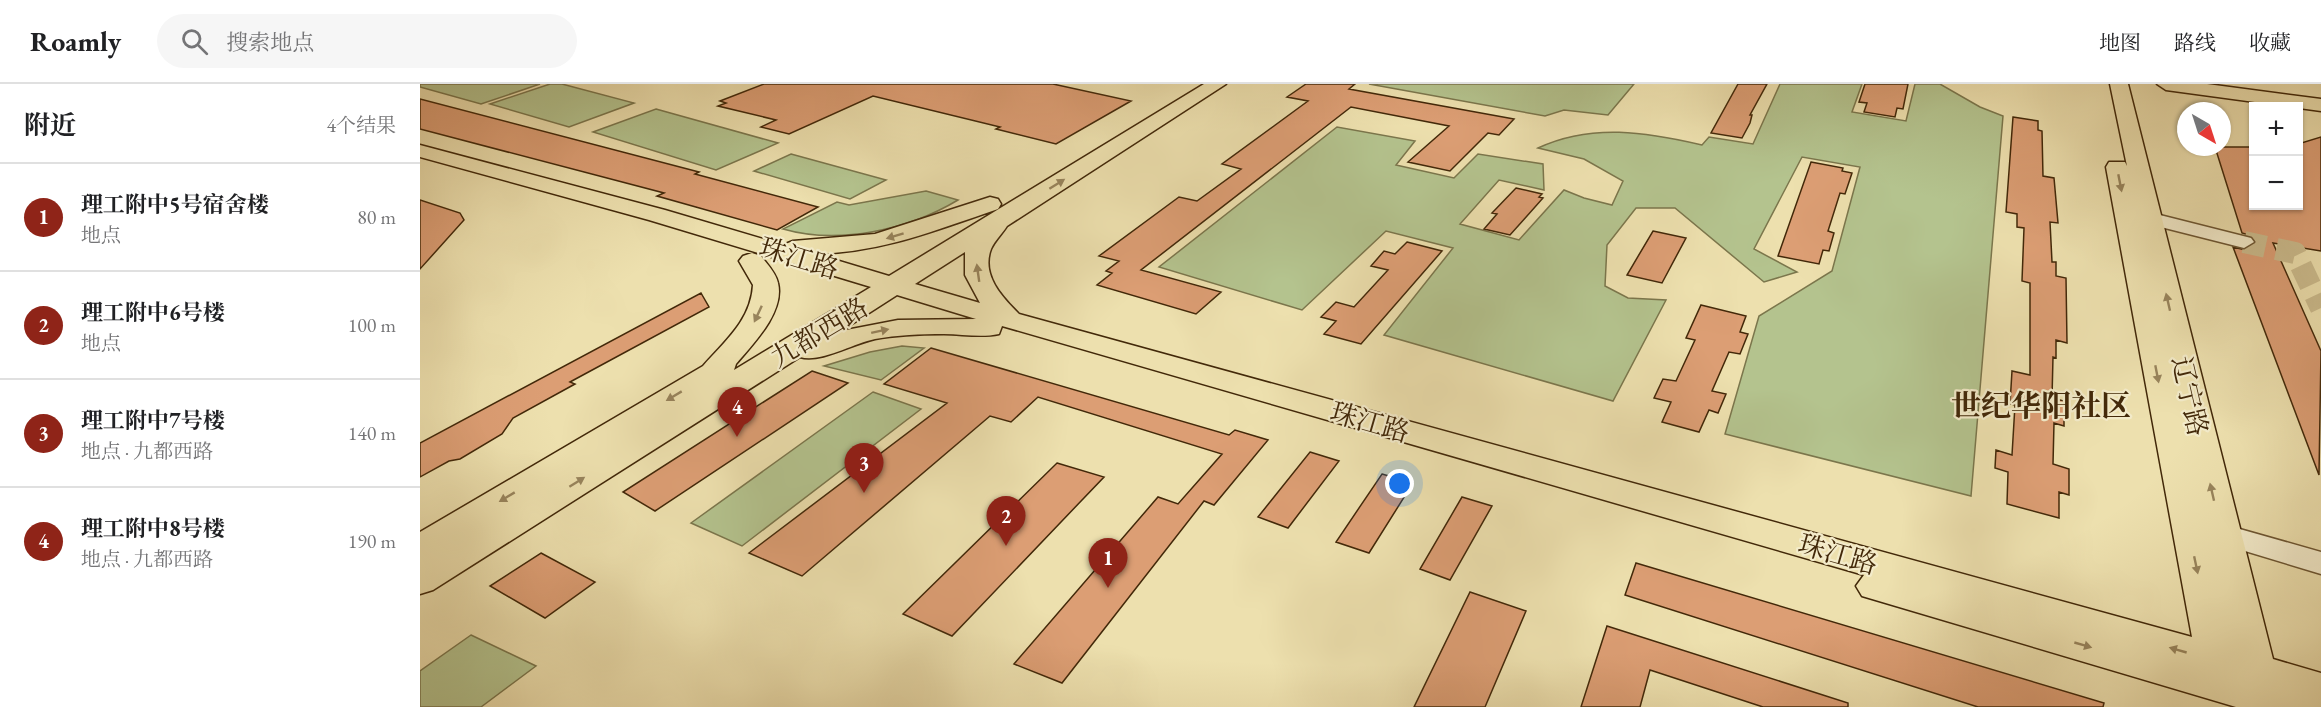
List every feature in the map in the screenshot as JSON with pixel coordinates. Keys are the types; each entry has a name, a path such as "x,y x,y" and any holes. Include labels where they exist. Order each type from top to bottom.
{"main road":[{"name":"九都西路","path":"999,210 1187,84"},
{"name":"九都西路","path":"420,580 721,380 999,210 1217,84"},
{"name":"辽宁路","path":"2101,84 2187,525 2249,691"},
{"name":"辽宁路","path":"2119,84 2222,534 2249,691"},
{"path":"2166,84 2321,105"},
{"path":"2214,84 2321,99"},
{"name":"珠江路","path":"420,151 759,255 1004,325 1590,504 2249,691 2321,690"},
{"name":"珠江路","path":"420,162 726,251 759,255"},
{"path":"721,380 756,319 765,297 766,283 759,255 879,241 999,210"},
{"path":"999,210 976,256 976,278 1004,325"},
{"path":"721,380 821,346 884,330 949,324 1004,325"},
{"name":"九都西路","path":"420,549 721,380"}],"street":[{"path":"2148,218 2244,242"},
{"path":"2222,534 2321,563"}],"green space":[{"path":"420,84 540,84 481,104 420,87"},
{"path":"550,84 562,84 634,103 569,127 490,104"},
{"path":"1369,84 1634,84 1608,115 1564,110 1545,116"},
{"path":"1780,84 1862,84 1852,112 1906,121 1915,84 1940,84 1980,107 2003,116 1971,496 1725,434 1759,316 1832,271 1860,167 1802,157 1754,249 1797,272 1764,282 1675,208 1636,208 1607,245 1605,286 1628,298 1666,300 1613,401 1384,335 1453,248 1386,231 1302,310 1159,267 1337,127 1415,141 1396,165 1454,178 1478,154 1543,164 1544,190 1499,180 1460,224 1519,240 1564,190 1612,205 1623,181 1584,159 1538,148 1578,135 1619,132 1661,136 1702,145 1709,137 1753,144"},
{"path":"656,109 778,143 716,170 593,132"},
{"path":"791,154 886,180 850,199 754,171"},
{"path":"926,191 958,200 917,219 873,232 827,235 805,234 783,229 837,202 849,205"},
{"path":"902,346 924,348 881,380 824,366 870,352"},
{"path":"873,392 921,409 742,546 691,523"},
{"path":"471,635 536,666 481,707 420,707 420,671"}],"building":[{"path":"764,84 1053,84 1131,101 1056,144 996,129 1000,127 873,96 789,134 761,127 776,120 718,106 726,103 720,101"},
{"path":"1306,84 1355,84 1349,89 1514,119 1499,135 1488,133 1450,171 1408,162 1449,126 1351,107 1141,270 1221,292 1196,314 1097,285 1112,273 1106,271 1119,261 1099,256 1179,197 1197,201 1241,169 1222,164 1308,101 1287,97"},
{"path":"1738,84 1767,84 1750,115 1752,115 1750,123 1742,138 1711,133"},
{"path":"1865,84 1908,84 1903,109 1897,108 1895,117 1864,112 1867,103 1859,102"},
{"path":"420,99 699,172 695,174 818,207 777,230 657,196 664,193 420,129"},
{"path":"2013,117 2038,121 2038,130 2042,131 2043,176 2054,178 2058,223 2050,222 2052,262 2056,262 2056,276 2066,278 2067,343 2056,340 2056,358 2053,357 2052,398 2064,401 2064,426 2054,423 2053,464 2069,469 2069,495 2059,492 2059,518 2007,504 2008,472 1995,468 1996,450 2012,455 2015,405 2010,404 2012,371 2030,375 2030,283 2022,281 2024,228 2017,227 2017,214 2006,212"},
{"path":"2321,137 2321,251 2273,243 2321,351 2319,475 2233,247 2245,250 2256,242 2252,236 2242,233 2218,156 2231,156 2231,147 2249,147 2249,210 2303,210 2303,142"},
{"path":"1811,162 1843,168 1842,171 1852,173 1845,194 1840,193 1828,231 1834,233 1829,251 1823,250 1819,264 1778,256"},
{"path":"1516,188 1542,194 1539,197 1543,198 1510,235 1484,229 1497,214 1492,213"},
{"path":"420,200 460,213 464,220 420,269"},
{"path":"1653,231 1686,238 1662,283 1627,275"},
{"path":"1407,242 1442,251 1361,344 1324,334 1336,321 1321,317 1336,302 1354,307 1388,270 1371,266 1384,251 1395,254"},
{"path":"701,293 709,307 570,382 575,384 513,418 502,434 460,459 449,461 420,477 420,443"},
{"path":"1701,305 1746,316 1740,332 1748,334 1740,354 1729,352 1712,391 1726,394 1718,413 1709,410 1699,432 1662,422 1671,402 1654,398 1663,379 1676,381 1695,340 1686,338"},
{"path":"931,348 1229,435 1235,430 1268,440 1214,505 1204,501 1062,683 1014,664 1158,497 1178,504 1222,454 1038,397 1011,422 990,416 802,576 749,553 947,403 884,384"},
{"path":"812,371 848,383 655,511 623,492"},
{"path":"1310,452 1339,461 1288,528 1258,517"},
{"path":"1057,463 1104,477 952,636 903,614"},
{"path":"1382,474 1413,483 1369,553 1336,542"},
{"path":"1462,497 1492,506 1450,580 1420,569"},
{"path":"541,553 595,582 545,618 490,586"},
{"path":"1636,563 2104,703 2103,707 1978,707 1625,595"},
{"path":"1470,592 1526,611 1485,707 1414,707"},
{"path":"1607,626 1848,703 1848,707 1763,707 1650,670 1640,707 1581,707"}],"tunnel":[{"path":"2244,242 2295,253 2321,308"}],"place":[{"name":"理工附中8号楼","path":"737,437"},
{"name":"理工附中7号楼","path":"864,493"},
{"name":"理工附中6号楼","path":"1006,546"},
{"name":"理工附中5号宿舍楼","path":"1108,588"}],"district":[{"name":"世纪华阳社区","path":"2041,405"}]}
